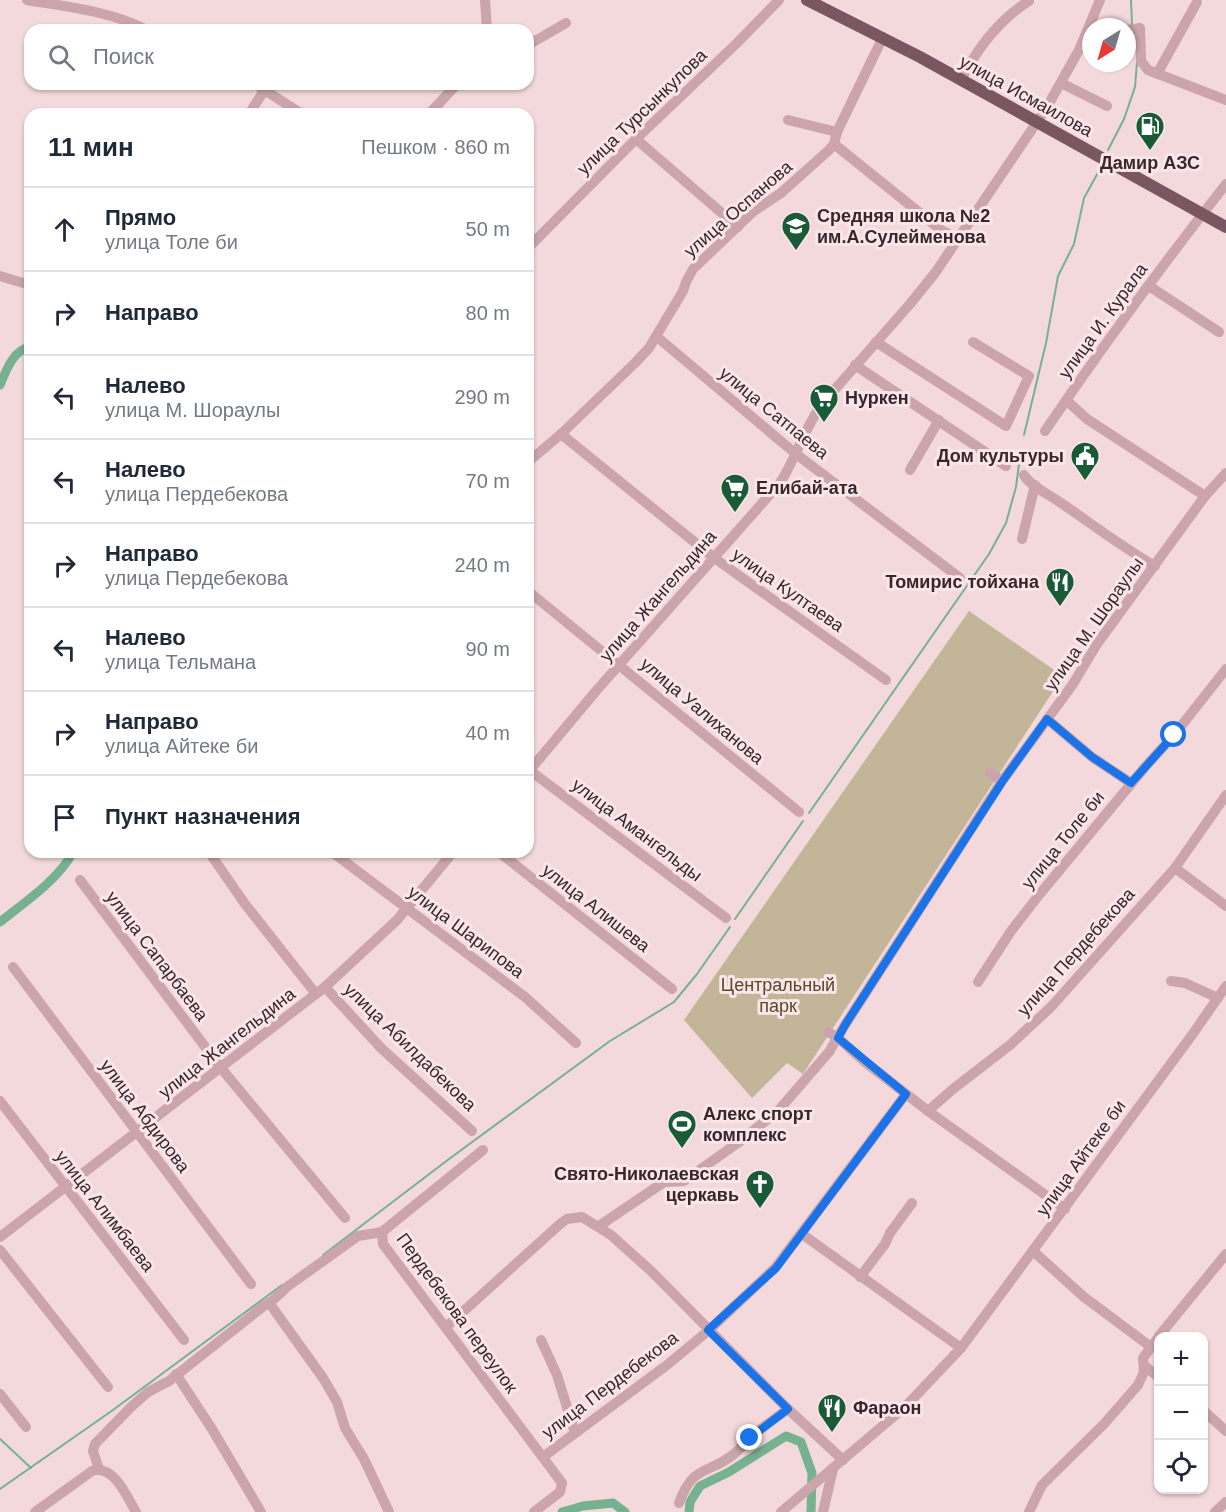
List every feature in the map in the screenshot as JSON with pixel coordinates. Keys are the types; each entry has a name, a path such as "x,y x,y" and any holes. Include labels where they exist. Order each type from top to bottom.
{"main road":[{"name":"улица Исмаилова","path":"807,0 962,80 1226,227"}],"street":[{"path":"27,0 97,12 135,24"},
{"path":"97,12 100,0"},
{"path":"485,0 487,24"},
{"name":"улица Турсынкулова","path":"534,242 779,0"},
{"name":"улица Жангельдина","path":"1094,18 1100,0"},
{"path":"962,80 977,52 1001,23 1012,11 1029,1"},
{"path":"1156,74 1197,2"},
{"path":"534,42 566,23"},
{"path":"1136,29 1140,28 1141,61 1148,70 1226,100"},
{"path":"884,38 837,132 834,144 941,230 958,239"},
{"name":"улица Жангельдина","path":"534,763 780,483 811,419 855,365 910,304 958,239 1037,122 1082,46"},
{"path":"1061,83 1107,106"},
{"path":"253,108 264,90"},
{"path":"266,90 293,108"},
{"path":"435,108 452,90"},
{"path":"788,120 837,132"},
{"path":"636,139 738,227"},
{"name":"улица Оспанова","path":"534,457 561,434 649,348 683,291 693,269 754,211 781,193 834,144"},
{"name":"улица И. Курала","path":"1205,496 1087,419 1066,400 1195,222 1226,184"},
{"path":"0,276 24,283"},
{"path":"1149,286 1219,332"},
{"name":"улица Сатпаева","path":"656,336 796,454 960,578"},
{"name":"улица И. Курала","path":"876,342 1006,426 1029,376 973,342"},
{"path":"855,365 1006,465"},
{"path":"1045,431 1066,400"},
{"path":"910,470 939,420"},
{"name":"улица Култаева","path":"561,434 713,557 886,680"},
{"name":"улица М. Шораулы","path":"599,1226 664,1182 684,1181 778,1111 838,1038 1002,782 1073,684 1097,644 1205,496 1226,473"},
{"path":"1024,475 1121,546 1155,566"},
{"path":"1022,539 1035,485"},
{"name":"улица Уалиханова","path":"534,596 799,812"},
{"name":"улица Толе би","path":"978,982 1011,931 1039,895 1131,783 1196,710 1226,669"},
{"path":"1047,719 1092,757 1131,783"},
{"name":"улица Амангельды","path":"534,773 726,918"},
{"path":"990,773 1002,782"},
{"name":"улица Пердебекова","path":"928,1110 1032,1026 1175,868 1226,795"},
{"name":"улица Абилдабекова","path":"213,858 244,904 320,991 472,1131"},
{"name":"улица Шарипова","path":"340,858 525,997 576,1043"},
{"name":"улица Жангельдина","path":"0,1238 320,991 408,908 448,858"},
{"name":"улица Алишева","path":"507,858 672,989"},
{"path":"1175,868 1226,906"},
{"name":"улица Сапарбаева","path":"80,880 221,1068 345,1218"},
{"name":"улица Абдирова","path":"13,967 251,1284"},
{"path":"1171,981 1185,983 1218,998"},
{"name":"улица Айтеке би","path":"782,1512 906,1406 961,1348 1065,1209 1226,986"},
{"path":"828,1032 906,1094 1065,1209"},
{"name":"улица Пердебекова","path":"543,1457 658,1372 776,1268 906,1094"},
{"name":"улица Алимбаева","path":"0,1101 184,1340"},
{"name":"Пердебекова переулок","path":"483,1150 382,1232 383,1244 562,1483 560,1492 534,1512"},
{"path":"860,1277 912,1203"},
{"path":"446,1327 567,1219 582,1217 599,1226 651,1271 788,1409 843,1460"},
{"path":"99,1469 93,1451 94,1444 131,1407 358,1236 382,1232"},
{"path":"802,1234 961,1348"},
{"path":"0,1250 108,1387"},
{"path":"1033,1251 1084,1297 1151,1347"},
{"path":"1163,1332 1226,1254"},
{"path":"270,1304 323,1378 337,1402 345,1428 364,1458 389,1512"},
{"path":"541,1340 557,1375 575,1433"},
{"path":"1029,1512 1042,1485 1104,1424 1143,1379 1145,1366 1143,1358 1154,1343"},
{"path":"1145,1366 1154,1374"},
{"path":"176,1374 212,1429 261,1512"},
{"path":"0,1394 26,1427"},
{"path":"679,1503 688,1483 699,1472 724,1461 788,1409"},
{"path":"1208,1415 1226,1431"},
{"path":"823,1512 833,1468"},
{"path":"35,1512 92,1471 99,1469 116,1479 136,1512"},
{"path":"1215,1512 1226,1502"}],"green space":[{"name":"Центральный парк","path":"969,611 1063,676 803,1074 787,1063 752,1098 684,1020"}],"waterway":[{"path":"1131,0 1132,18"},
{"path":"1108,150 1124,119 1135,87 1137,62"},
{"path":"1024,435 1046,343 1058,276 1074,244 1084,198 1100,169"},
{"path":"0,385 15,357 24,349"},
{"path":"809,813 989,554 1006,523 1016,487 1019,464"},
{"path":"735,919 803,821"},
{"path":"0,922 50,881 69,858"},
{"path":"323,1255 610,1041 674,1002 730,927"},
{"path":"0,1489 113,1410 282,1285"},
{"path":"689,1512 690,1502 700,1486 729,1472 786,1436 801,1442 812,1473 811,1512"},
{"path":"0,1439 31,1468"},
{"path":"562,1512 583,1506 613,1503 625,1512"}],"place":[{"name":"Дамир АЗС","path":"1150,152"},
{"name":"Средняя школа №2 им.А.Сулейменова","path":"796,252"},
{"name":"Нуркен","path":"824,424"},
{"name":"Дом культуры","path":"1085,482"},
{"name":"Елибай-ата","path":"735,514"},
{"name":"Томирис тойхана","path":"1060,608"},
{"name":"Алекс спорт комплекс","path":"682,1150"},
{"name":"Свято-Николаевская церкавь","path":"760,1210"},
{"name":"Фараон","path":"832,1434"}],"route":[{"path":"750,1438 788,1409 708,1330 776,1268 906,1094 838,1038 845,1025 1019,756 1047,719 1092,757 1131,783 1174,735"}]}
